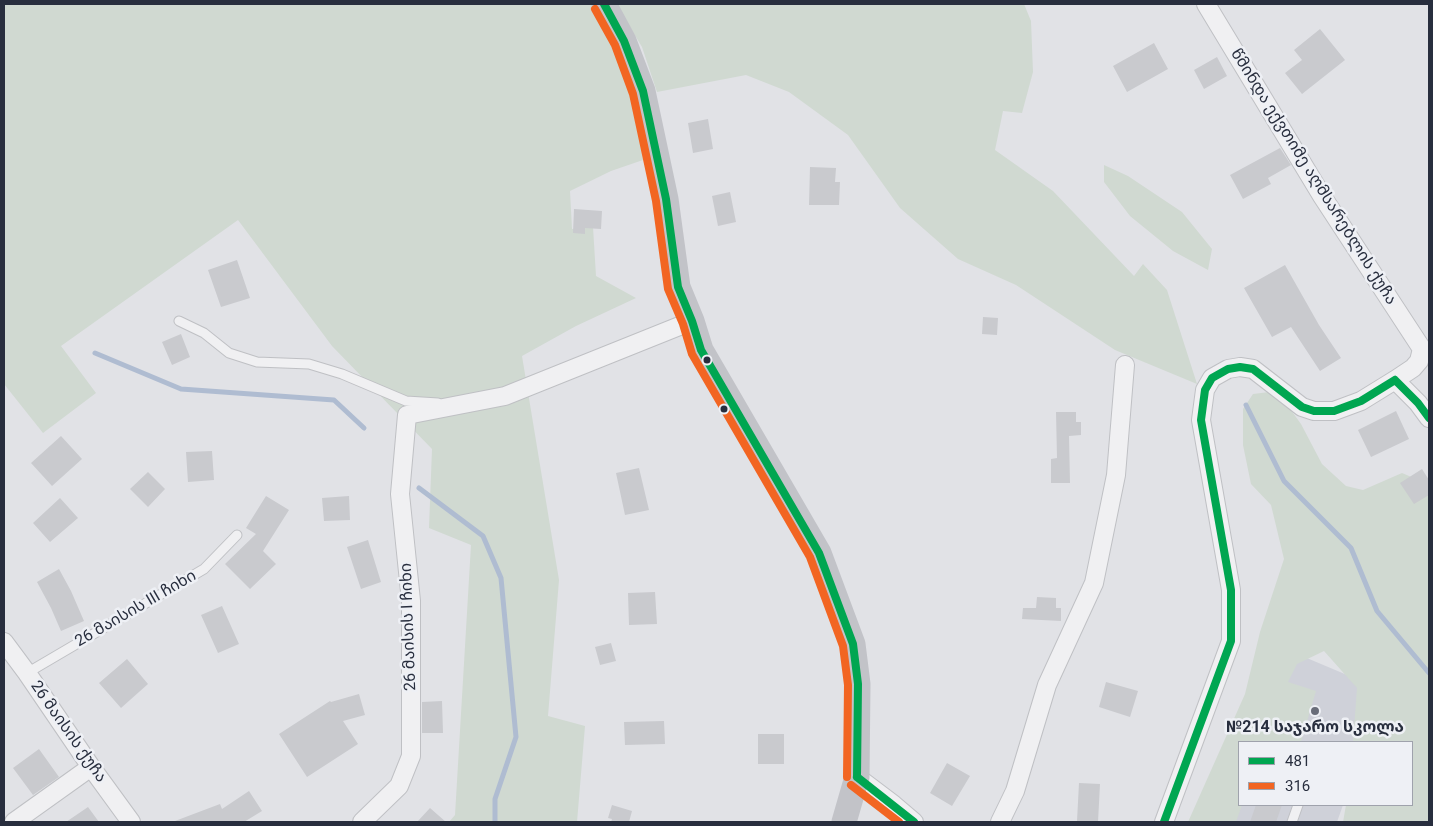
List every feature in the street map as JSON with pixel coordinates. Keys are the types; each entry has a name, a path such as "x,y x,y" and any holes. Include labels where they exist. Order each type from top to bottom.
{"street":[{"path":"604,4 624,41 643,91 666,200 678,287 701,350 819,553 853,644 858,684 859,745 857,777 844,822"},
{"name":"წმინდა ექვთიმე აღმსარებლის ქუჩა","path":"1206,4 1322,196 1422,349 1419,360 1413,368 1395,380"},
{"path":"465,404 505,396 692,321"},
{"path":"1000,822 1015,791 1047,685 1094,583 1116,475 1125,365"},
{"path":"1164,822 1230,641 1231,590 1201,420 1205,390 1212,378 1228,369 1240,367 1253,369 1302,408 1314,411 1334,411 1361,401 1395,380 1418,403 1429,418"},
{"name":"26 მაისის I ჩიხი","path":"362,822 400,786 411,756 411,601 400,494 406,415 465,404"},
{"name":"26 მაისის ქუჩა","path":"4,642 131,822"},
{"path":"14,822 91,767"},
{"path":"857,777 914,822"}],"lane":[{"path":"179,321 204,334 229,353 257,362 309,364 342,374 406,401 465,404"},
{"name":"26 მაისის III ჩიხი","path":"27,673 204,569 237,535"},
{"path":"1292,822 1298,806"}],"shaded area":[{"path":"4,4 595,4 636,97 643,160 611,171 570,191 572,229 593,227 596,276 636,298 576,326 522,356 559,580 548,716 585,726 577,822 449,822 455,815 471,545 429,528 432,449 332,346 238,220 61,346 96,393 43,433 4,384"},
{"path":"616,4 1024,4 1031,21 1033,72 1022,113 1003,111 995,150 1053,191 1134,276 1143,264 1167,290 1197,384 1115,350 1016,285 958,259 900,208 848,135 789,92 746,75 657,92 642,47"},
{"path":"1104,165 1128,176 1182,212 1212,249 1208,270 1173,251 1130,216 1104,182"},
{"path":"1277,391 1301,424 1322,464 1346,486 1363,490 1402,473 1429,486 1429,822 1343,822 1346,806 1413,806 1413,741 1353,741 1357,688 1324,651 1297,664 1288,682 1316,691 1301,741 1238,741 1238,806 1242,806 1236,822 1188,822 1245,694 1260,632 1284,559 1271,505 1251,484 1243,445 1243,409 1253,394"},
{"name":"№214 საჯარო სკოლა","path":"1302,656 1359,680 1364,741 1252,741 1275,674"},
{"name":"№214 საჯარო სკოლა","path":"1238,806 1343,806 1337,822 1224,822"}],"building":[{"path":"1320,29 1345,60 1302,94 1285,73 1302,60 1294,50"},
{"path":"1154,43 1168,69 1127,92 1113,66"},
{"path":"1217,57 1227,76 1204,89 1194,70"},
{"path":"708,119 713,149 693,153 688,123"},
{"path":"1280,148 1291,165 1268,178 1271,184 1243,199 1230,175"},
{"path":"810,167 836,168 835,182 840,182 839,205 809,205"},
{"path":"730,192 736,222 718,226 712,196"},
{"path":"574,209 602,211 601,229 585,228 585,234 573,233"},
{"path":"237,260 250,298 221,307 208,270"},
{"path":"1285,265 1319,325 1341,358 1320,371 1291,327 1272,337 1244,288"},
{"path":"983,317 998,318 997,335 982,334"},
{"path":"181,334 190,357 172,365 162,342"},
{"path":"1396,411 1409,439 1371,457 1358,430"},
{"path":"1056,412 1076,412 1076,422 1081,422 1081,435 1069,436 1070,483 1051,483 1051,459 1057,458"},
{"path":"61,436 82,459 52,486 31,463"},
{"path":"212,451 214,480 188,482 186,452"},
{"path":"639,468 649,510 625,515 616,473"},
{"path":"1422,469 1429,480 1429,495 1414,504 1400,483"},
{"path":"148,472 165,489 148,507 130,489"},
{"path":"266,496 289,510 263,551 276,564 250,589 225,564 256,534 246,528"},
{"path":"349,496 350,520 324,521 322,498"},
{"path":"60,498 78,518 50,542 33,523"},
{"path":"368,540 381,582 361,589 347,547"},
{"path":"59,569 84,621 61,631 37,582"},
{"path":"655,592 657,624 629,625 628,593"},
{"path":"1037,597 1056,598 1056,608 1061,608 1061,621 1022,619 1023,608 1036,608"},
{"path":"222,606 239,644 218,653 201,615"},
{"path":"611,643 616,661 600,665 595,647"},
{"path":"127,659 148,684 121,708 99,683"},
{"path":"1106,682 1138,691 1130,717 1099,707"},
{"path":"359,694 365,715 343,721 358,744 307,777 279,734 330,701"},
{"path":"442,701 443,733 422,733 422,702"},
{"path":"664,721 665,744 625,745 624,722"},
{"path":"758,734 784,734 784,764 758,764"},
{"path":"39,749 59,777 33,795 13,768"},
{"path":"947,763 970,776 952,806 930,793"},
{"path":"1079,783 1100,784 1098,822 1077,821"},
{"path":"249,791 262,811 244,822 175,821 220,804 222,809"},
{"path":"612,805 632,811 629,822 611,822 612,819 608,818"},
{"path":"1256,806 1282,806 1276,822 1250,822"},
{"path":"88,807 99,822 66,822"},
{"path":"430,808 446,822 417,822"}],"waterway":[{"path":"95,353 181,389 334,400 364,428"},
{"path":"1246,405 1284,481 1351,548 1377,611 1429,673"},
{"path":"419,488 483,536 501,578 516,737 495,799 495,822"}],"transit line":[{"name":"481","path":"604,4 624,41 643,91 666,199 678,287 701,350 819,553 853,644 858,684 857,777"},
{"name":"316","path":"595,9 615,45 633,94 656,201 668,289 683,324 692,354 810,557 843,646 848,685 847,777"},
{"name":"481","path":"1164,822 1231,641 1231,590 1201,420 1205,390 1212,378 1228,369 1240,367 1253,369 1302,407 1314,411 1334,411 1361,401 1395,380"},
{"name":"481","path":"1395,380 1418,403 1429,418"},
{"name":"481","path":"857,777 914,822"},
{"name":"316","path":"851,785 899,822"}],"place":[{"name":"№214 საჯარო სკოლა","path":"1315,711"}]}
